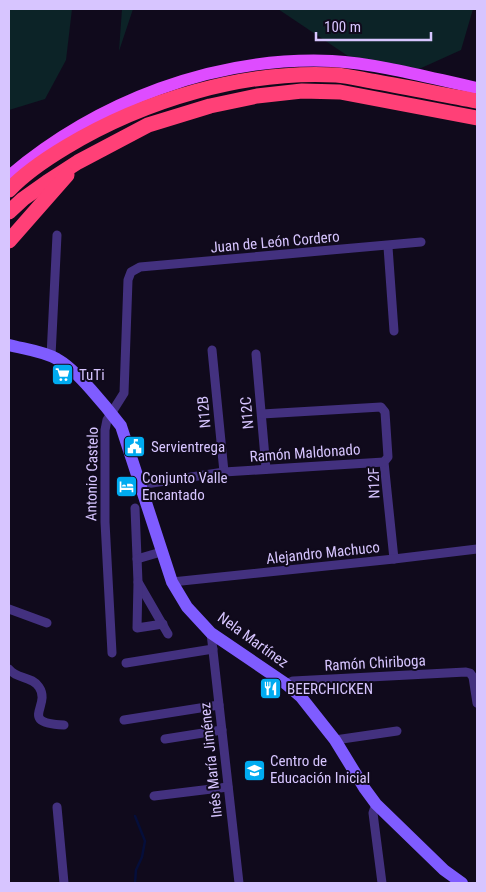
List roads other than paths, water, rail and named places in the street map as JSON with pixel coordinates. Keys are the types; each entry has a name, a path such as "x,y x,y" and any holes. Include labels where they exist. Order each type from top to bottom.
{"highway":[{"path":"9,190 58,152 95,130 131,113 188,93 258,79 286,74 338,75 477,102"},
{"path":"9,212 23,199 78,162 148,125 210,106 257,96 302,91 340,92 477,118"},
{"path":"9,241 78,162"}],"main road":[{"path":"9,176 64,135 104,112 181,81 229,70 292,62 333,61 381,67 477,88"},
{"name":"Nela Martínez","path":"9,345 51,356 63,363 111,413 121,426 126,438 161,552 172,582 187,607 211,633 286,684 310,706 335,740 376,804 444,870 462,883"}],"street":[{"path":"51,356 57,235"},
{"name":"Juan de León Cordero","path":"131,272 140,268 388,247 421,242"},
{"path":"388,247 394,331"},
{"name":"Antonio Castelo","path":"112,653 105,522 105,430 107,420 124,393 128,280 131,272"},
{"name":"N12B","path":"212,350 224,472"},
{"name":"N12C","path":"256,354 266,469"},
{"name":"N12F","path":"262,414 381,407 385,412 388,457 384,462 394,559"},
{"name":"Ramón Maldonado","path":"139,485 224,472 384,462"},
{"path":"135,508 138,582 137,628 163,624"},
{"name":"Alejandro Machuco","path":"172,582 477,549"},
{"path":"137,559 161,552"},
{"path":"138,582 168,634"},
{"path":"9,609 47,623"},
{"name":"Inés María Jiménez","path":"211,633 239,883"},
{"path":"126,663 213,649"},
{"path":"9,669 18,676 31,680 39,687 41,696 39,715 41,721 45,724 64,725"},
{"name":"Ramón Chiriboga","path":"286,684 293,681 466,672 473,676 477,703"},
{"path":"124,720 219,704"},
{"path":"164,739 222,730"},
{"path":"335,740 397,732"},
{"path":"154,796 228,787"},
{"path":"376,804 373,813 382,883"},
{"path":"57,807 64,883"}],"waterway":[{"path":"135,816 145,841 142,857 136,870 135,883"}],"place":[{"name":"TuTi","path":"63,375"},
{"name":"Servientrega","path":"135,447"},
{"name":"Conjunto Valle Encantado","path":"126,487"},
{"name":"BEERCHICKEN","path":"271,689"},
{"name":"Centro de Educación Inicial","path":"254,770"}]}
